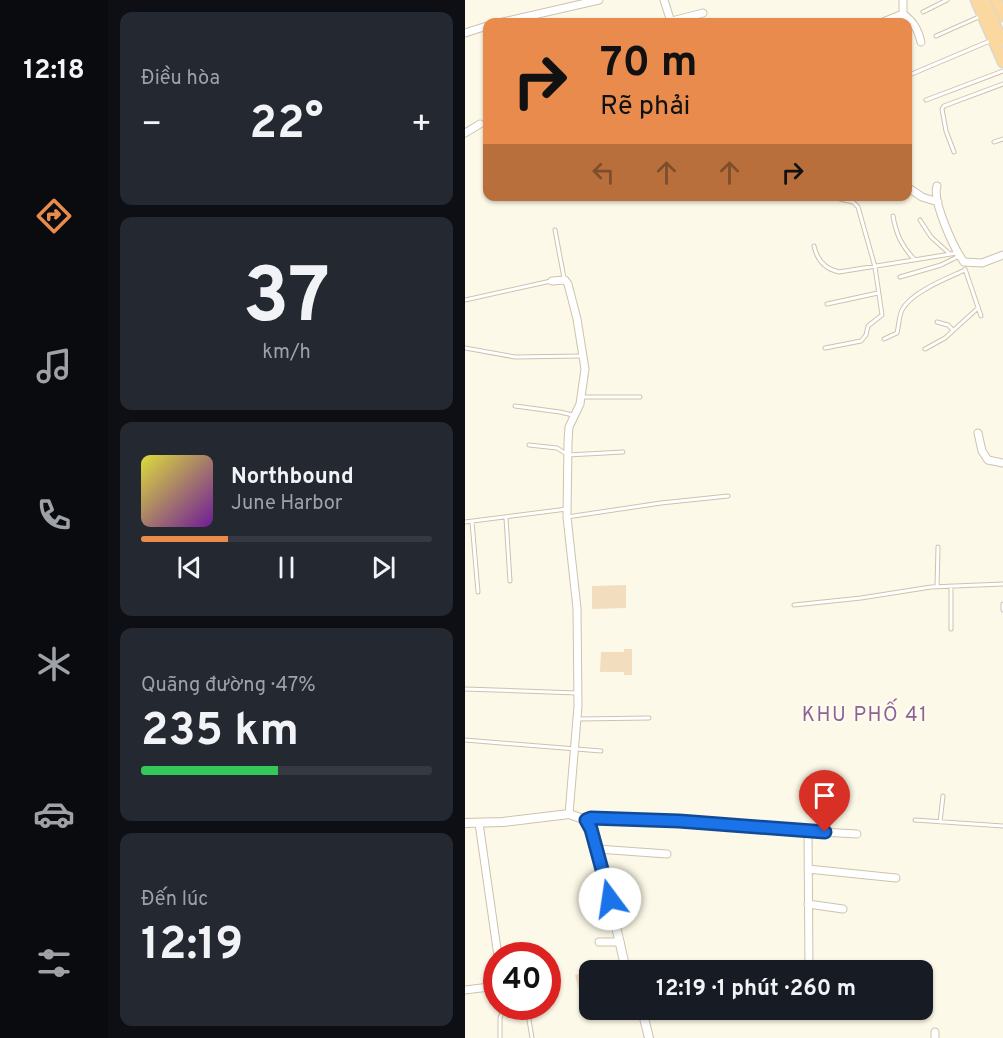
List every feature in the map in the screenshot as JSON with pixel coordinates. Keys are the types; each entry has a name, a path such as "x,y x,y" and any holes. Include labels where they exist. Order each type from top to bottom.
{"highway":[{"path":"976,0 998,42"},
{"path":"984,0 1003,62"},
{"path":"996,0 1003,16"}],"street":[{"path":"520,18 599,0"},
{"path":"664,0 668,18"},
{"path":"903,0 903,15"},
{"path":"684,18 703,13"},
{"path":"894,18 903,15"},
{"path":"903,15 908,18"},
{"path":"912,21 918,30 921,42"},
{"path":"465,33 483,28"},
{"path":"465,133 480,124"},
{"path":"937,186 935,191 938,202 959,259 982,263 1003,255"},
{"path":"912,190 922,197 938,202"},
{"path":"552,281 565,280 570,291 585,369 581,397 569,427 567,513 577,608 578,693 569,814"},
{"path":"978,433 982,451 988,460 1003,463"},
{"path":"465,823 569,814 586,820 608,818 679,821 857,834"},
{"path":"586,820 597,849 624,960"},
{"path":"479,823 496,942"},
{"path":"809,831 809,960"},
{"path":"597,849 667,854"},
{"path":"808,869 896,878"},
{"path":"808,904 843,909"},
{"path":"599,942 620,942"},
{"path":"465,990 483,988"},
{"path":"644,1020 649,1038"}],"lane":[{"path":"923,12 948,0"},
{"path":"936,36 983,15"},
{"path":"912,74 998,42"},
{"path":"926,100 1003,71"},
{"path":"954,152 946,131 942,109 944,106 1003,84"},
{"path":"993,142 1003,139"},
{"path":"825,348 861,341 866,335 868,326 882,315 875,267 858,207 849,201"},
{"path":"893,216 897,234 907,252 915,260"},
{"path":"920,220 931,237 959,259 981,316"},
{"path":"555,230 565,280"},
{"path":"814,246 821,262 829,270 839,272 915,260 959,259"},
{"path":"900,277 959,259"},
{"path":"884,339 897,333 905,304 959,259"},
{"path":"465,300 552,281"},
{"path":"827,304 878,293"},
{"path":"925,349 945,338 952,329 978,308"},
{"path":"937,322 948,325 952,329"},
{"path":"465,348 515,357 583,356"},
{"path":"581,397 640,397"},
{"path":"515,406 575,416"},
{"path":"529,445 557,448 568,455 623,452"},
{"path":"465,522 728,496"},
{"path":"506,518 510,581"},
{"path":"472,522 479,592"},
{"path":"937,587 938,547"},
{"path":"794,605 937,587 1003,584"},
{"path":"951,586 951,629"},
{"path":"1003,604 1003,610"},
{"path":"465,689 578,693"},
{"path":"577,719 649,718"},
{"path":"465,741 520,743 601,751"},
{"path":"940,822 943,796"},
{"path":"915,820 1003,826"},
{"path":"499,1020 500,1038"},
{"path":"529,1020 532,1038"}],"building":[{"path":"626,585 626,608 592,609 592,586"},
{"path":"624,649 632,649 632,675 624,675 624,672 600,672 601,652 624,652"},
{"path":"579,974 579,990 575,975"}],"district":[{"name":"KHU PHỐ 41","path":"865,716"}],"route":[{"path":"610,899 591,829 586,820 591,818 679,821 825,832"}]}
